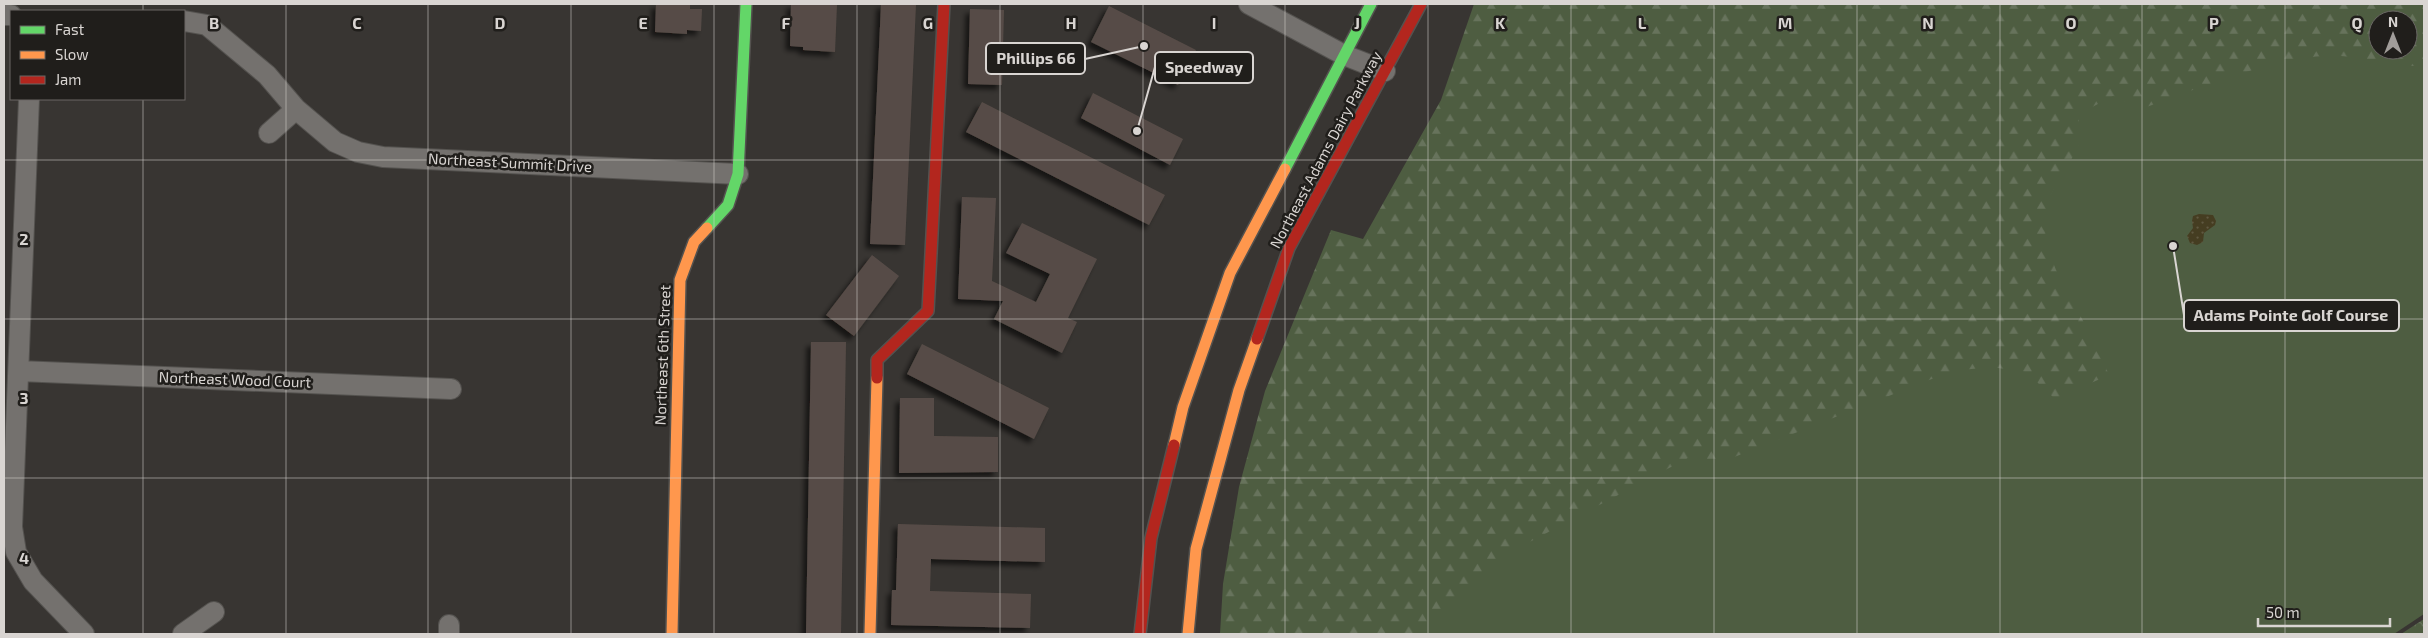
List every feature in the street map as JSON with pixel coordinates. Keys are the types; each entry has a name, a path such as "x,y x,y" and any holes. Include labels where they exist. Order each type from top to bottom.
{"main road":[{"name":"Northeast 6th Street","path":"672,634 680,280 694,242 728,205 738,174 746,4"},
{"path":"870,634 877,360 928,311 944,4"},
{"name":"Northeast Adams Dairy Parkway","path":"1140,634 1151,538 1183,407 1230,273 1371,4"},
{"name":"Northeast Adams Dairy Parkway","path":"1188,634 1196,549 1238,390 1289,248 1421,4"}],"street":[{"path":"1248,4 1344,55 1384,71"},
{"name":"Northeast Summit Drive","path":"185,21 207,25 267,75 296,109 335,142 358,152 383,156 738,174"},
{"path":"29,100 12,527 16,552 33,581 84,634"},
{"path":"269,133 296,109"},
{"name":"Northeast Wood Court","path":"19,371 451,389"},
{"path":"183,634 214,612"}],"green space":[{"path":"1474,4 2424,4 2424,67 2370,60 2418,60 2418,10 2368,10 2368,60 2341,56 2318,56 2293,60 2240,74 2141,109 2113,96 2079,114 2078,148 2048,199 2045,242 2056,270 2098,349 2109,375 2055,399 2026,372 1991,367 1952,371 1709,467 1688,458 1503,556 1459,593 1424,634 1220,634 1223,584 1239,487 1265,391 1331,230 1363,239 1441,100"},
{"path":"2309,4 2424,4 2424,614 2394,634 1295,634 1916,172"},
{"path":"2424,619 2424,634 2401,634"}],"sand":[{"path":"2199,214 2213,215 2216,221 2215,225 2204,233 2203,242 2197,245 2190,243 2187,236 2193,228 2193,216"}],"building":[{"path":"656,4 690,4 690,9 702,9 701,31 687,30 687,34 655,32"},
{"path":"791,4 837,4 835,52 803,50 803,47 790,46"},
{"path":"881,4 916,4 905,245 870,244"},
{"path":"1109,6 1196,50 1178,85 1091,42"},
{"path":"970,9 1004,10 1002,85 968,84"},
{"path":"1093,93 1183,139 1170,165 1081,118"},
{"path":"982,102 1165,195 1149,225 966,132"},
{"path":"962,197 996,198 992,281 1036,302 1050,274 1006,253 1022,223 1097,259 1068,318 1077,322 1062,353 994,319 1003,301 958,299"},
{"path":"872,255 899,276 854,336 826,315"},
{"path":"811,342 846,342 841,634 806,634"},
{"path":"922,344 1049,408 1034,439 907,374"},
{"path":"900,398 934,398 934,436 998,437 998,472 899,473"},
{"path":"898,524 1045,528 1045,562 931,559 930,591 1031,594 1030,628 891,625 892,590 896,590"}],"traffic: fast":[{"path":"707,228 728,205 738,174 746,4"},
{"path":"1285,169 1371,4"}],"traffic: slow":[{"path":"1174,445 1183,407 1230,273 1285,169"},
{"path":"672,634 680,280 694,242 707,228"},
{"path":"1188,634 1196,549 1239,390 1257,339"},
{"path":"870,634 877,378"}],"traffic: jam":[{"path":"877,378 877,360 928,311 944,4"},
{"path":"1257,339 1289,248 1421,4"},
{"path":"1140,634 1151,538 1174,445"}],"place":[{"name":"Phillips 66","path":"1144,46"},
{"name":"Speedway","path":"1137,131"},
{"name":"Adams Pointe Golf Course","path":"2173,246"}]}
